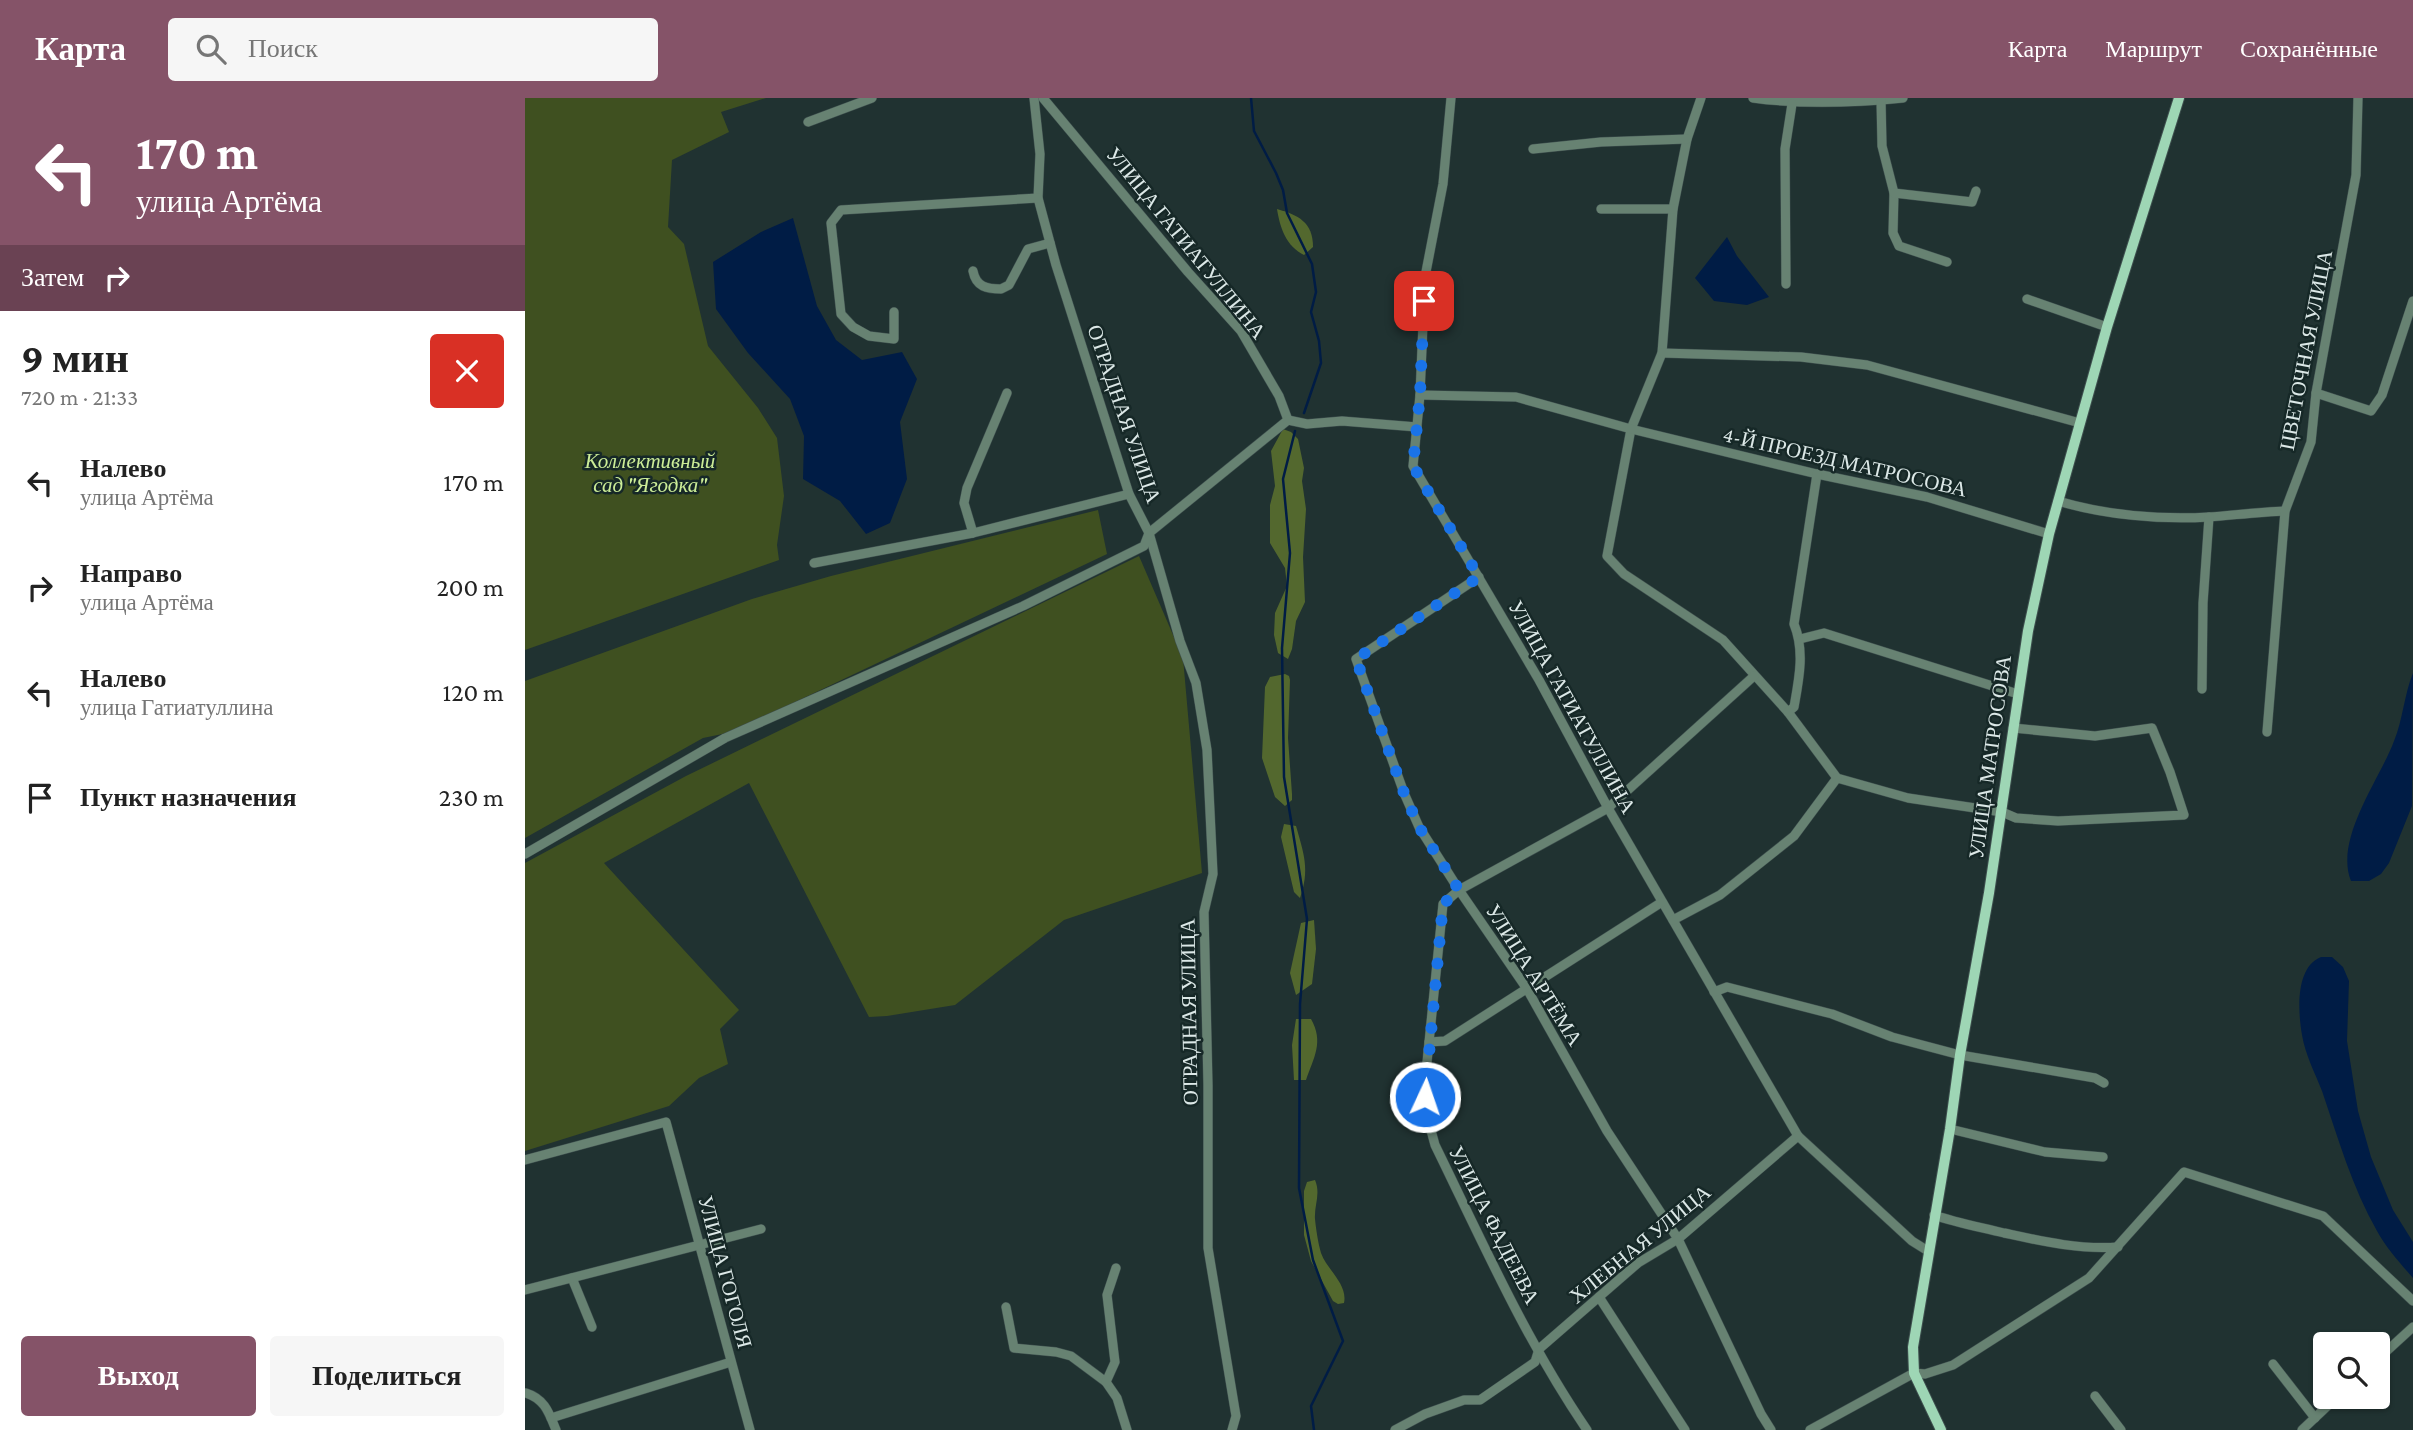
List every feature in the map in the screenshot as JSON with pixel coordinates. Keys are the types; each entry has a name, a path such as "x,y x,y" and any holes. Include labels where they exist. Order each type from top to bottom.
{"main road":[{"name":"УЛИЦА МАТРОСОВА","path":"1941,1430 1914,1373 1913,1347 2002,812 2028,631 2049,534 2107,327 2179,98"}],"street":[{"path":"808,122 872,98"},
{"name":"ОТРАДНАЯ УЛИЦА","path":"1034,98 1040,154 1038,198 1129,494 1149,533 1180,640 1196,683 1207,750 1213,874 1204,912 1208,1248 1235,1416 1232,1430"},
{"name":"УЛИЦА ГАТИАТУЛЛИНА","path":"1042,98 1241,331 1279,396 1287,420"},
{"name":"УЛИЦА ГАТИАТУЛЛИНА","path":"1451,98 1442,190 1425,277 1420,395 1413,466 1556,709 1608,808 1798,1136 1912,1241 1928,1251"},
{"path":"1701,98 1687,139 1673,209 1662,353 1631,429 1607,556 1624,574 1723,640 1788,712 1837,778 1908,798 2002,812 2017,818 2058,821 2184,815 2152,728 2095,736 2013,728"},
{"path":"1753,98 1792,104 1903,98"},
{"name":"ЦВЕТОЧНАЯ УЛИЦА","path":"2267,732 2285,510 2311,442 2316,393 2356,175 2358,98"},
{"path":"1881,100 1882,145 1894,193 1893,233 1899,246 1947,262"},
{"path":"1786,284 1785,149 1792,104"},
{"path":"1533,149 1601,142 1687,139"},
{"path":"1894,193 1972,202 1976,191"},
{"path":"894,312 894,339 869,336 853,327 841,314 831,223 841,210 1038,198"},
{"path":"1601,209 1673,209"},
{"path":"973,271 974,279 981,286 1002,289 1009,285 1028,249 1050,243"},
{"path":"2027,299 2107,327"},
{"path":"2316,393 2371,411 2382,395 2413,301"},
{"path":"1662,353 1801,357 1867,365 2080,423"},
{"path":"973,533 964,503 967,488 1007,393"},
{"name":"4-Й ПРОЕЗД МАТРОСОВА","path":"1420,395 1516,397 1631,429 1927,498 2049,534"},
{"path":"525,854 725,738 1023,606 1144,546 1149,533 1287,420 1307,424 1342,421 1417,427"},
{"path":"1788,712 1794,707 1800,673 1800,639 1794,624 1817,474"},
{"path":"814,563 973,533 1129,494"},
{"path":"2058,501 2142,516 2209,517 2285,510"},
{"path":"2202,689 2203,603 2209,517"},
{"name":"УЛИЦА АРТЁМА","path":"1479,577 1356,659 1404,793 1419,827 1527,989 1607,1130 1678,1239 1771,1430"},
{"path":"1800,639 1824,633 2018,694"},
{"name":"УЛИЦА ФАДЕЕВА","path":"1587,1430 1562,1394 1502,1284 1435,1145 1428,1123 1425,1097 1443,904 1459,890 1608,808 1753,676"},
{"path":"1672,920 1720,895 1794,836 1837,778"},
{"path":"1429,1042 1445,1041 1662,902"},
{"path":"1714,992 1727,987 1740,990 1832,1014 1892,1037 1960,1055 2095,1078 2104,1083"},
{"name":"УЛИЦА ГОГОЛЯ","path":"525,1160 666,1122 750,1430"},
{"path":"1950,1129 2045,1152 2103,1157"},
{"name":"ХЛЕБНАЯ УЛИЦА","path":"1395,1430 1425,1414 1464,1400 1480,1400 1535,1362 1539,1349 1638,1263 1678,1239 1798,1136"},
{"path":"1810,1430 1914,1373 1925,1374 1953,1365 2089,1278 2184,1171 2323,1216 2413,1301"},
{"path":"1934,1215 2048,1243 2118,1247"},
{"path":"525,1290 761,1229"},
{"path":"1106,1382 1115,1362 1107,1295 1116,1268"},
{"path":"572,1278 592,1327"},
{"path":"1599,1297 1685,1430"},
{"path":"1006,1307 1014,1348 1071,1356 1106,1382 1117,1398 1127,1430"},
{"path":"2390,1348 2413,1327"},
{"path":"551,1418 731,1362"},
{"path":"2273,1364 2315,1418"},
{"path":"525,1393 544,1404 557,1430"},
{"path":"2095,1396 2121,1430"},
{"path":"2302,1430 2324,1409"}],"green space":[{"name":"Коллективный сад \"Ягодка\"","path":"525,98 766,98 721,112 729,132 672,160 668,227 684,244 708,346 758,408 777,438 784,496 777,545 779,560 525,650"},
{"path":"1277,209 1298,217 1310,231 1313,247 1304,255 1293,247 1285,236"},
{"path":"1283,429 1298,439 1304,468 1302,481 1306,509 1303,557 1305,602 1296,621 1288,659 1278,653 1274,635 1275,613 1287,586 1285,568 1270,543 1270,505 1275,486 1271,451"},
{"path":"1098,510 1107,554 732,732 703,738 525,838 525,681 752,599 831,576"},
{"path":"1139,556 1183,658 1202,873 1064,920 955,1005 869,1017 749,783 604,863 739,1010 720,1029 728,1064 699,1078 669,1106 525,1151 525,863 686,776"},
{"path":"1285,674 1290,680 1288,738 1292,800 1285,806 1275,797 1262,758 1265,687 1270,677"},
{"path":"1284,824 1296,826 1303,854 1305,879 1300,898 1294,892 1281,837"},
{"path":"1314,920 1316,949 1312,984 1296,995 1290,973 1301,923"},
{"path":"1296,1019 1311,1019 1317,1035 1315,1057 1306,1080 1294,1080 1292,1045"},
{"path":"1315,1180 1315,1219 1320,1249 1343,1290 1344,1303 1333,1301 1311,1261 1304,1235 1304,1191 1307,1182"}],"water":[{"path":"793,218 817,306 836,340 862,360 902,352 917,379 900,422 907,479 890,523 866,534 840,501 803,479 804,436 790,399 748,353 716,309 713,262 761,232"},
{"path":"1727,237 1737,256 1769,297 1747,305 1714,301 1695,278"},
{"path":"2413,673 2412,806 2389,863 2381,874 2369,881 2351,881 2347,864 2353,828 2394,741"},
{"path":"2321,957 2332,957 2343,967 2349,981 2347,1041 2358,1111 2371,1157 2393,1210 2413,1242 2413,1278 2385,1244 2368,1214 2305,1049 2300,991 2306,970"}],"waterway":[{"path":"1251,98 1254,131 1276,173 1283,190 1287,213 1312,264 1316,292 1311,312 1319,341 1321,363 1304,413"},
{"path":"1295,431 1283,479 1290,553 1282,648 1284,777 1307,919 1300,1004 1299,1188 1313,1260 1343,1341 1311,1406 1314,1430"}],"route":[{"path":"1424,301 1420,395 1413,466 1479,577 1356,659 1404,793 1419,827 1459,890 1443,904 1425,1097"}]}
